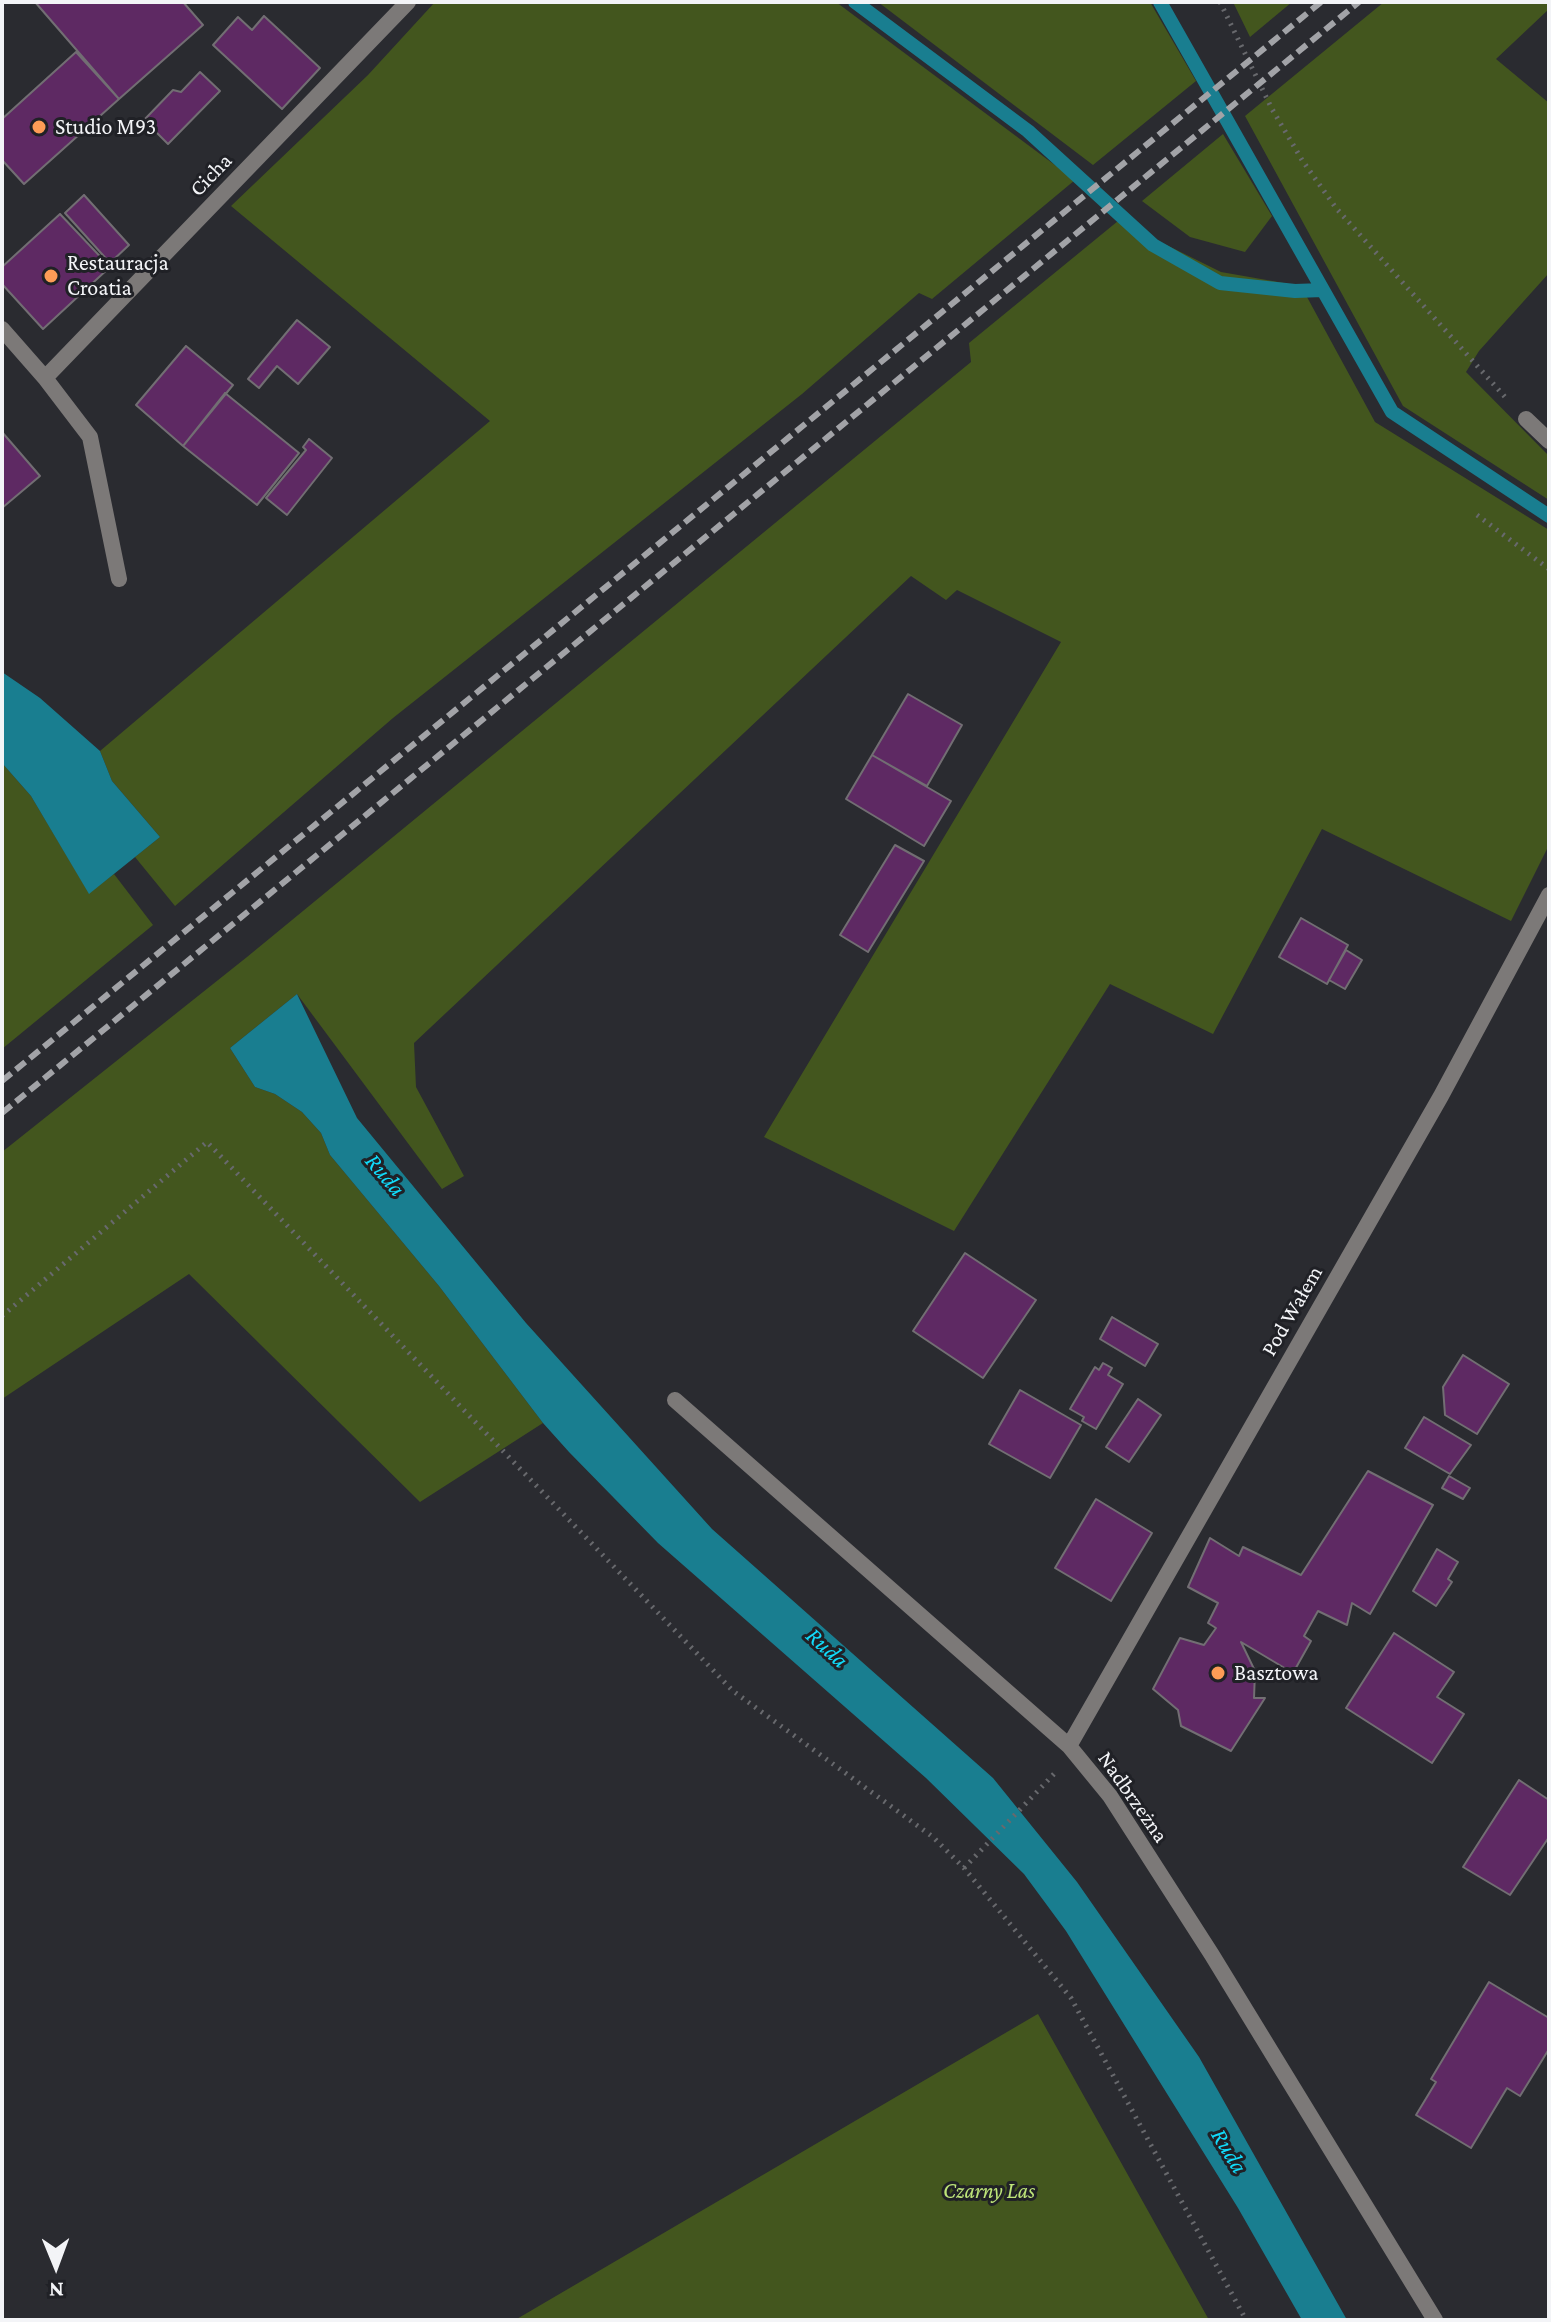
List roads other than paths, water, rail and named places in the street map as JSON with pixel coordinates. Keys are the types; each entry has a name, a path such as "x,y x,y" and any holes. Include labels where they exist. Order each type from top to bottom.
{"street":[{"name":"Cicha","path":"45,378 408,2"},
{"path":"2,329 90,437 119,579"},
{"path":"1526,419 1549,441"},
{"name":"Pod Wałem","path":"1069,1746 1441,1096 1549,895"},
{"name":"Nadbrzeżna","path":"675,1400 1069,1746 1110,1796 1212,1955 1435,2320"}],"water":[{"path":"2,672 40,698 100,751 112,781 160,837 89,894 31,796 2,763"},
{"name":"Ruda","path":"297,994 357,1118 526,1323 712,1529 993,1778 1077,1882 1199,2057 1347,2320 1302,2320 1238,2208 1066,1931 1024,1874 926,1778 658,1543 569,1452 543,1423 439,1286 330,1155 321,1133 302,1112 275,1094 255,1087 230,1048"}],"waterway":[{"path":"855,2 1028,131 1153,245 1220,283 1295,291 1323,290"},
{"path":"1160,2 1392,412 1549,516"}],"railway":[{"path":"2,1081 1321,2"},
{"path":"2,1113 1359,2"}],"place":[{"name":"Studio M93","path":"39,127"},
{"name":"Restauracja Croatia","path":"51,276"},
{"name":"Basztowa","path":"1218,1673"}],"park label":[{"name":"Czarny Las","path":"989,2191"}]}
